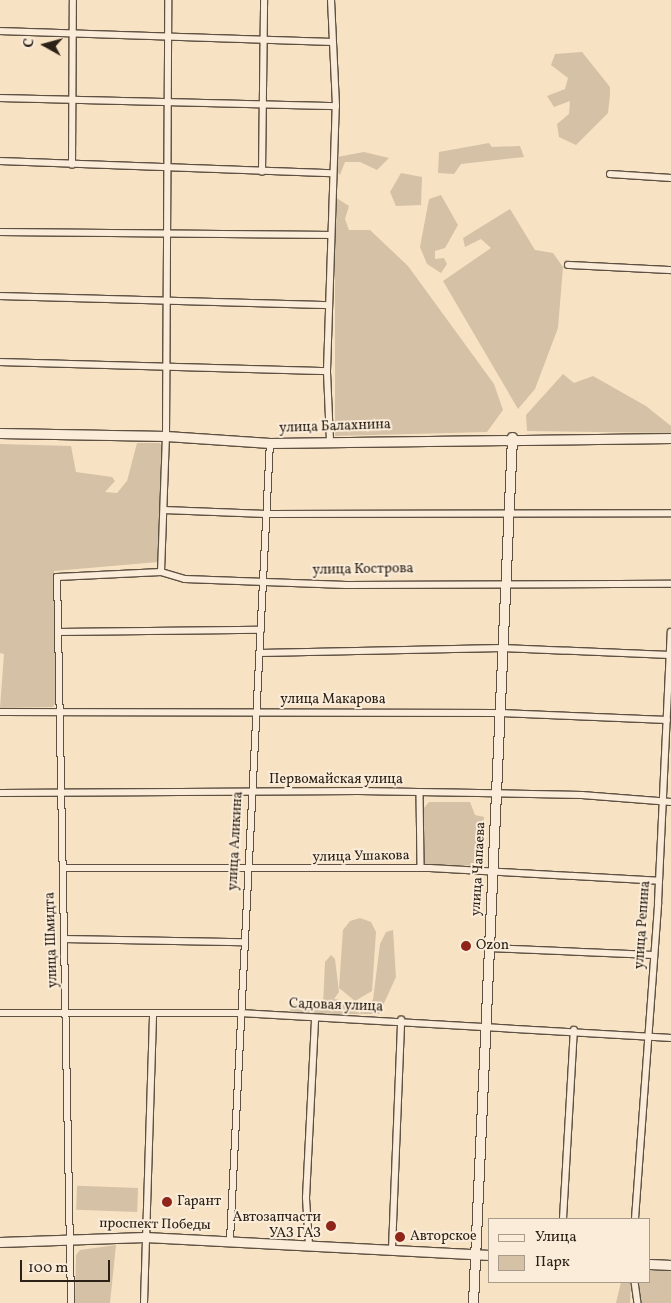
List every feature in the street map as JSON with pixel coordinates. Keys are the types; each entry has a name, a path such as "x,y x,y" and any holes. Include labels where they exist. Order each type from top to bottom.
{"street":[{"path":"72,165 73,0"},
{"path":"160,572 166,436 168,0"},
{"path":"262,172 264,0"},
{"path":"330,441 327,371 332,173 336,106 334,53 330,42 331,0"},
{"path":"0,31 168,37 263,38 330,42"},
{"path":"0,98 336,106"},
{"path":"0,161 166,169 332,173"},
{"path":"610,174 671,178"},
{"path":"0,232 330,236"},
{"path":"568,265 671,270"},
{"path":"0,296 329,306"},
{"path":"0,362 166,365 327,371"},
{"name":"улица Балахнина","path":"0,433 166,436 270,443 512,437 671,438"},
{"name":"улица Чапаева","path":"473,1303 512,437"},
{"name":"улица Аликина","path":"230,1240 243,942 255,714 262,630 270,443"},
{"path":"164,510 266,514 671,513"},
{"name":"улица Кострова","path":"57,577 160,572 184,579 505,584 671,584"},
{"name":"улица Шмидта","path":"57,577 64,939 68,1013 70,1303"},
{"path":"58,632 262,630"},
{"name":"улица Репина","path":"634,1218 646,1036 659,881 662,802 668,730 666,720 671,632"},
{"path":"260,653 502,648 670,655"},
{"name":"улица Макарова","path":"0,712 500,713 666,720"},
{"name":"Первомайская улица","path":"0,793 61,790 496,794 671,802"},
{"path":"420,793 421,868"},
{"name":"улица Ушакова","path":"63,868 247,870 421,868 492,870 659,881"},
{"path":"64,939 243,942"},
{"path":"489,948 653,955"},
{"name":"Садовая улица","path":"0,1013 240,1013 315,1020 401,1020 486,1028 574,1030 671,1038"},
{"path":"144,1303 153,1014"},
{"path":"309,1245 306,1198 315,1020"},
{"path":"392,1249 401,1020"},
{"path":"563,1218 574,1030"},
{"name":"проспект Победы","path":"0,1242 145,1236 488,1255"},
{"path":"651,1264 671,1266"},
{"path":"635,1283 638,1303"}],"green space":[{"path":"582,52 610,87 610,95 608,113 576,145 559,137 557,124 569,114 570,101 554,107 547,96 565,89 568,78 551,65 555,54"},
{"path":"489,143 492,147 520,146 524,157 461,164 454,174 438,173 439,152"},
{"path":"364,152 389,158 377,170 360,162 345,162 340,175 336,170 337,157"},
{"path":"401,173 422,177 421,205 396,206 390,192"},
{"path":"441,195 458,225 445,248 435,251 435,259 444,258 447,264 441,273 427,264 420,247 429,199"},
{"path":"335,197 349,206 345,219 349,230 370,230 408,266 494,384 503,410 487,432 335,436"},
{"path":"510,209 535,250 553,253 563,267 558,328 535,389 518,409 443,281 491,248 481,239 465,247 463,238"},
{"path":"563,374 574,383 593,376 646,406 671,426 671,433 527,431 526,415"},
{"path":"137,443 160,443 162,448 158,562 54,571 56,701 53,707 0,708 4,654 0,653 0,444 71,446 76,472 112,477 115,481 105,492 117,493 127,481"},
{"path":"429,802 470,802 475,815 484,817 481,866 423,864 423,809"},
{"path":"360,918 371,922 376,932 372,991 355,1001 339,988 343,930 350,921"},
{"path":"393,930 396,977 379,1014 290,1014 291,1004 323,1005 325,962 331,955 335,959 339,992 334,999 366,1004 373,1000 380,944 386,932"},
{"path":"77,1186 138,1188 137,1212 76,1210"},
{"path":"116,1245 110,1303 75,1303 76,1255 80,1250"},
{"path":"651,1270 671,1271 671,1303 641,1303 637,1283 651,1283"},
{"path":"621,1283 631,1283 630,1303 616,1303"}],"place":[{"name":"Ozon","path":"466,946"},
{"name":"Гарант","path":"167,1202"},
{"name":"Автозапчасти УАЗ ГАЗ","path":"331,1226"},
{"name":"Авторское","path":"400,1237"}]}
